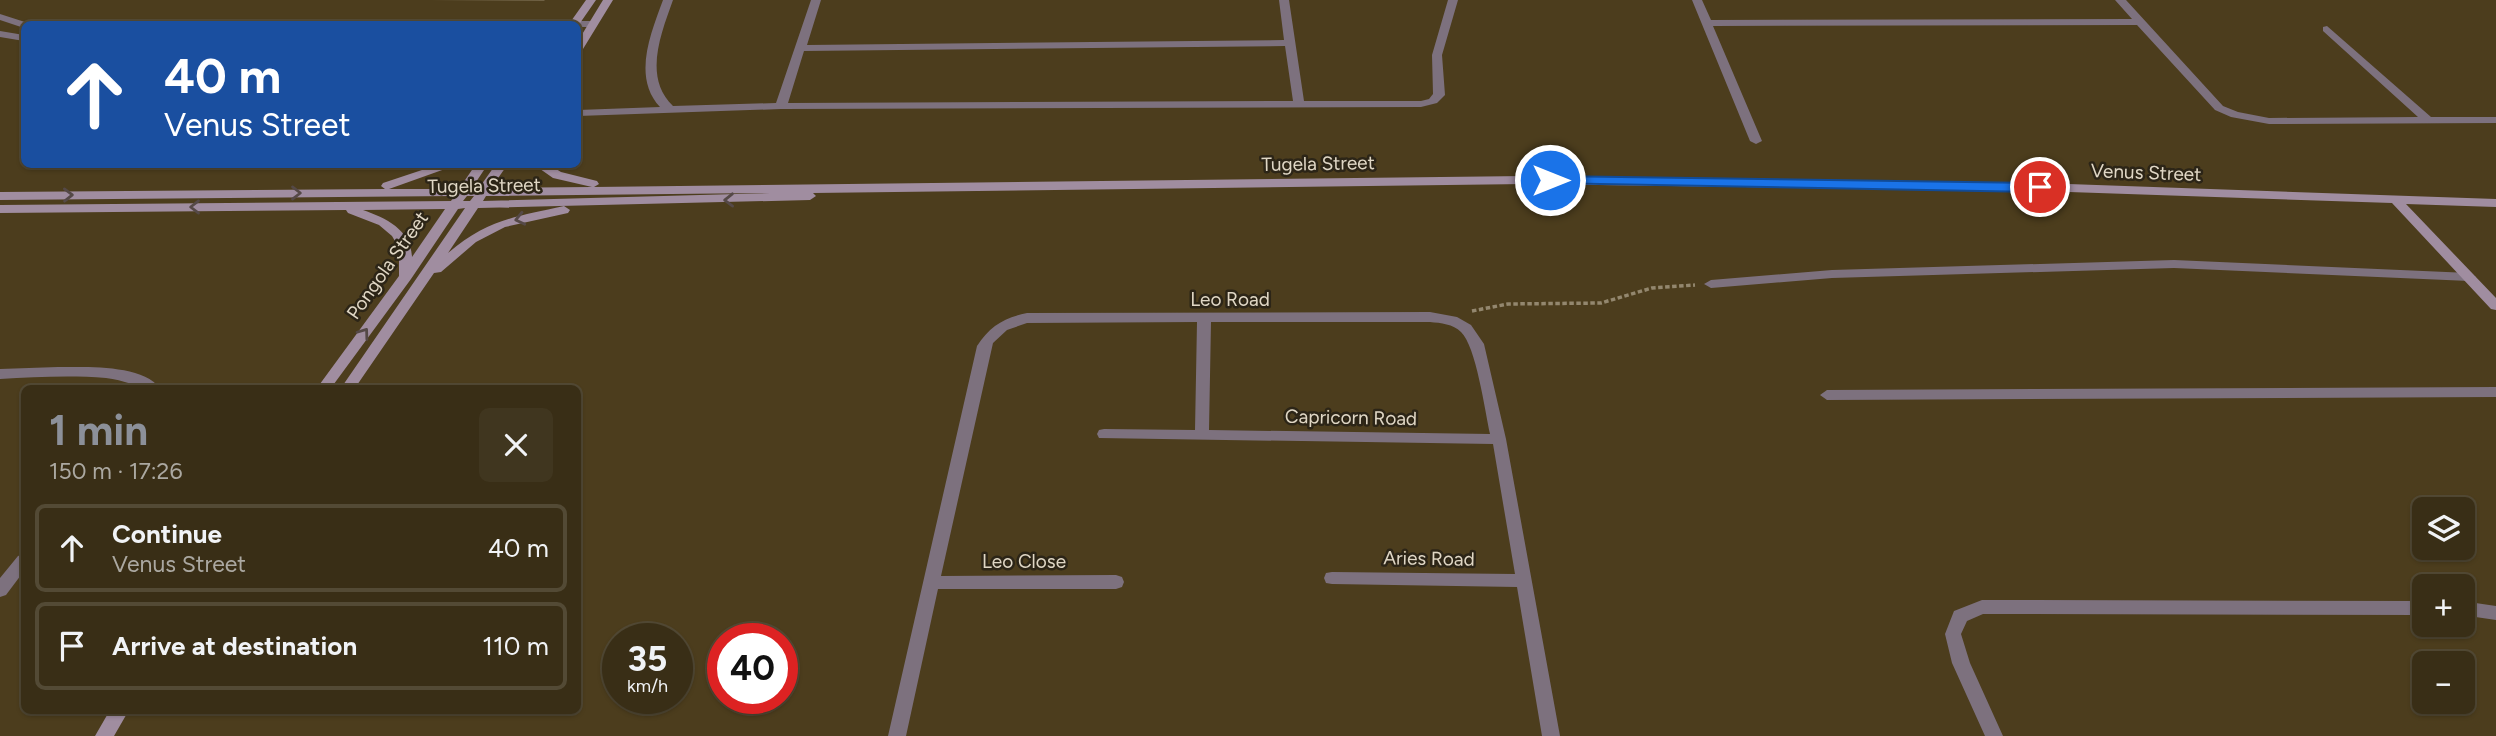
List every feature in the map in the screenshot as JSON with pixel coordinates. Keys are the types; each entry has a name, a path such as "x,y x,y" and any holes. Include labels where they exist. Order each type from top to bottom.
{"street":[{"path":"576,21 591,0"},
{"path":"581,44 608,0"},
{"path":"668,0 656,33 650,77 652,90 659,102 670,110"},
{"path":"781,106 816,0"},
{"path":"1284,0 1299,104"},
{"path":"581,113 781,106 1422,104 1433,101 1439,95 1439,41 1453,0"},
{"path":"1697,0 1756,141"},
{"path":"2120,0 2219,108 2235,115 2269,121 2496,120"},
{"path":"0,17 21,24"},
{"path":"1707,23 2140,22"},
{"path":"581,24 593,24"},
{"path":"2327,29 2428,121"},
{"path":"0,34 21,38"},
{"path":"0,42 21,39"},
{"path":"800,48 1289,43"},
{"path":"351,193 403,183 442,168"},
{"name":"Pongola Street","path":"326,385 406,276 479,168"},
{"name":"Pongola Street","path":"350,385 499,168"},
{"path":"547,168 568,178 633,189"},
{"name":"Tugela Street","path":"0,196 1669,180"},
{"name":"Venus Street","path":"1669,180 2053,188 2496,204"},
{"name":"Tugela Street","path":"0,209 751,199 969,188"},
{"path":"2395,200 2496,306"},
{"path":"424,278 472,239 501,224 611,202"},
{"path":"339,206 377,218 391,227 405,249 406,276"},
{"path":"1711,284 1832,274 2174,264 2469,277"},
{"name":"Leo Road","path":"897,736 984,346 992,333 1007,322 1027,318 1430,317 1452,320"},
{"path":"1202,433 1204,318"},
{"path":"1452,320 1466,328 1477,344 1499,439 1551,736"},
{"path":"0,374 113,373 141,378 149,385"},
{"path":"1827,395 2496,392"},
{"name":"Capricorn Road","path":"1104,434 1202,433 1499,439"},
{"path":"0,590 21,564"},
{"name":"Aries Road","path":"1332,578 1525,581"},
{"name":"Leo Close","path":"931,583 1116,582"},
{"path":"1994,736 1961,663 1953,634 1960,615 1982,607 2412,608"},
{"path":"2475,610 2496,613"},
{"path":"104,736 118,714"}],"path":[{"path":"1452,320 1478,309 1508,304 1601,303 1652,288 1711,284"}],"route":[{"path":"1550,180 2040,187"}]}
